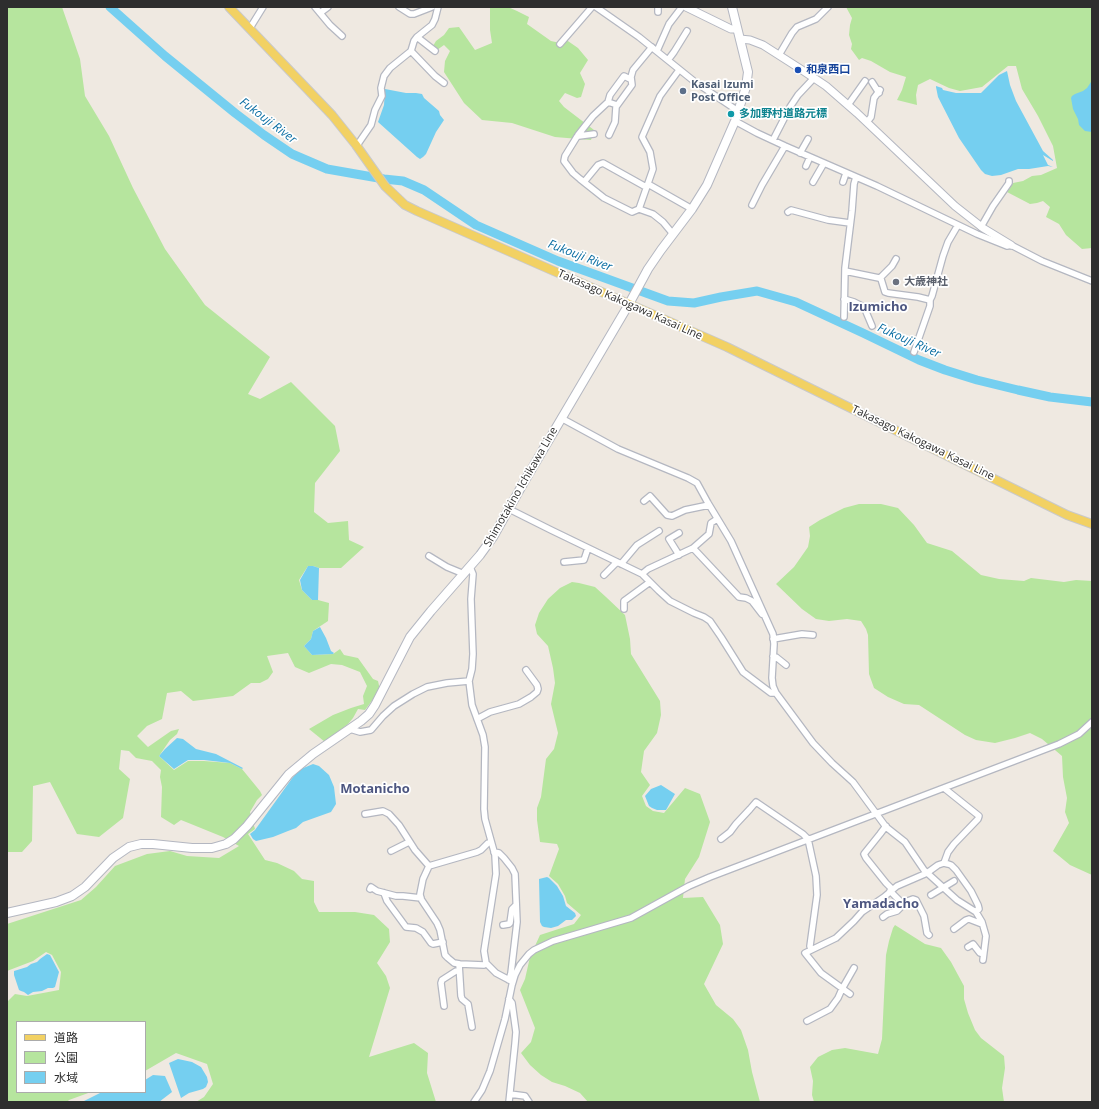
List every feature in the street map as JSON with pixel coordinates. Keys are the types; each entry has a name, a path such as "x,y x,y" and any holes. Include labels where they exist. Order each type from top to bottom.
{"main road":[{"name":"Takasago Kakogawa Kasai Line","path":"229,7 332,115 383,183 405,205 738,353 1067,515 1092,524"},
{"name":"Shimotakino Ichikawa Line","path":"7,913 56,902 72,896 85,887 113,858 130,847 140,844 153,844 192,848 212,848 234,840 288,774 369,714 410,637 480,555 493,537 648,269 692,209 707,185 735,121 746,87 748,72 732,7"}],"street":[{"path":"250,28 263,7"},
{"path":"315,7 330,25 342,36"},
{"path":"320,13 328,7"},
{"path":"399,7 410,14 414,14 432,7"},
{"path":"356,145 371,125 375,110 382,96 381,88 384,76 390,68 411,51 417,37 432,25 438,7"},
{"path":"560,44 592,7"},
{"path":"596,7 626,27 679,70 738,111"},
{"path":"657,51 669,24 682,7"},
{"path":"686,7 731,29 737,29"},
{"path":"779,55 797,27 816,19 828,7"},
{"path":"668,60 687,31"},
{"path":"417,37 435,51"},
{"path":"740,39 750,40 763,45 826,86 848,104 955,206 982,227 1011,245 1042,261 1092,281"},
{"path":"609,135 616,122 617,105 631,87 633,70 652,47"},
{"path":"411,51 435,76 444,83"},
{"path":"639,209 653,169 650,152 642,137 660,96 679,70"},
{"path":"631,78 624,76 610,95 608,102 593,116 578,135 565,156 564,161 573,173 604,198 632,212 639,209 653,214 663,222 673,234"},
{"path":"774,140 790,107 798,95 814,78"},
{"path":"848,104 865,81"},
{"path":"867,122 871,117 873,101 880,91 872,82"},
{"path":"608,102 617,105"},
{"path":"735,121 784,146 877,186 977,234 1007,246 1011,245"},
{"path":"578,135 594,134"},
{"path":"800,153 808,139"},
{"path":"752,205 784,146"},
{"path":"806,166 810,157"},
{"path":"584,182 598,165 603,163 692,209"},
{"path":"813,182 824,163"},
{"path":"843,182 846,173"},
{"path":"844,316 844,271 856,177"},
{"path":"977,234 993,206 1010,181"},
{"path":"788,212 791,210 828,220 850,223"},
{"path":"914,352 930,306 930,300 943,256 958,225"},
{"path":"880,278 892,266 896,259"},
{"path":"844,271 880,278"},
{"path":"880,278 885,292 930,300"},
{"path":"844,299 864,307 872,326"},
{"path":"561,418 618,449 698,483 730,541 773,634 774,644 772,678 776,693 813,743 853,782 886,826 905,842 924,870 957,900 976,912 986,936 983,957 973,944 968,947"},
{"path":"644,501 650,496 666,515 672,516 685,510 709,505"},
{"path":"510,509 642,574 670,601 710,621 743,672 771,693 776,693"},
{"path":"642,574 648,569 693,548 709,534 711,523 717,519"},
{"path":"604,575 619,563 637,544 659,531"},
{"path":"679,533 669,539 679,555"},
{"path":"564,562 584,560 588,548"},
{"path":"693,548 739,597 752,601 762,615 764,614"},
{"path":"429,556 447,567 464,574"},
{"path":"470,567 473,574 471,599 473,654 469,680 472,705 483,735 485,747 484,809 485,820 494,852 496,874 484,952 486,963 496,973 511,981"},
{"path":"624,609 624,601 650,582"},
{"path":"773,639 802,634 813,636"},
{"path":"773,656 786,665"},
{"path":"477,719 490,712 519,704 537,692 537,685 526,670"},
{"path":"350,729 360,732 371,730 394,706 427,687 469,680"},
{"path":"511,981 528,954 552,941 631,918 689,886 710,877 1059,744 1079,734 1092,722"},
{"path":"944,788 979,816 948,852 944,863"},
{"path":"721,838 730,832 756,802 808,839 816,876 817,895 810,946 811,950"},
{"path":"365,814 386,811 399,825 415,850 429,866"},
{"path":"886,826 864,854 902,903"},
{"path":"391,851 410,842"},
{"path":"486,963 484,965 459,967 445,955 440,930 420,894 423,879 429,866 477,852 491,842"},
{"path":"474,1102 482,1090 490,1071 505,1019 509,999 517,922 515,874 504,858 494,852"},
{"path":"850,994 820,973 805,953 836,938 862,912 884,897 896,886 927,873 938,865 944,863 951,864 965,882 978,905 976,912"},
{"path":"931,895 954,881"},
{"path":"370,889 371,887 377,891 396,896 421,898"},
{"path":"384,893 387,901 406,927 416,928 423,932 433,944 443,942"},
{"path":"883,917 897,911 902,903 912,899 916,900 924,916 927,933 929,935"},
{"path":"503,925 510,923 512,909 516,906"},
{"path":"954,929 966,920 982,924"},
{"path":"444,1006 441,983 442,980 456,971 459,967"},
{"path":"459,967 461,996 462,1000 468,1004 472,1027"},
{"path":"807,1021 830,1009 838,998 854,968"},
{"path":"509,999 512,1003 516,1032 509,1102"},
{"path":"510,1094 525,1096 528,1102"}],"green space":[{"path":"7,7 62,7 80,59 85,96 109,136 133,188 165,249 205,305 270,357 248,394 260,399 291,382 335,426 340,451 315,483 314,512 328,523 348,521 349,540 364,547 341,568 319,568 308,566 299,580 302,590 312,600 329,603 328,621 313,631 311,639 304,646 312,655 333,654 340,649 344,655 358,658 373,679 378,681 380,690 365,710 358,709 348,724 325,742 309,729 333,715 364,704 363,696 367,686 360,672 342,665 331,664 309,673 295,667 288,653 267,656 273,672 268,679 260,683 251,683 233,696 193,701 181,691 167,693 162,719 147,726 137,736 148,747 171,731 179,729 177,734 170,740 159,756 174,770 188,761 230,763 242,769 262,795 257,800 250,812 255,829 248,834 265,860 277,863 294,871 302,879 314,881 314,902 319,912 355,912 374,915 389,929 390,942 377,963 386,976 390,988 369,1057 414,1043 428,1053 427,1073 436,1102 196,1102 204,1097 213,1084 207,1064 176,1053 146,1070 146,1021 16,1021 16,1093 88,1093 67,1102 7,1102 7,1002 15,994 27,996 59,990 61,972 52,955 46,952 33,961 7,971 7,924 81,900 96,887 115,866 147,854 170,851 187,856 219,858 239,846 223,837 181,820 174,825 161,817 161,770 152,761 136,758 129,751 121,750 119,769 130,779 123,818 99,837 77,834 50,782 33,786 32,841 22,852 7,852"},
{"path":"490,7 508,7 529,17 527,24 551,41 560,43 565,39 578,48 588,60 580,73 585,84 581,97 577,98 565,93 559,101 564,107 594,130 591,140 555,137 512,123 482,120 464,103 444,72 445,61 450,51 444,45 437,50 433,46 449,28 459,27 475,50 492,43 490,30"},
{"path":"846,7 1092,7 1092,248 1082,249 1066,235 1059,224 1046,217 1050,207 1043,201 1030,204 1007,192 1013,183 1023,181 1032,176 1041,175 1057,168 1053,146 1022,89 1016,66 1008,66 982,87 960,91 949,88 930,79 918,85 916,95 917,105 897,100 906,77 890,72 871,61 862,58 859,60 851,49 852,44 849,35 852,18"},
{"path":"859,504 881,504 898,508 914,525 927,543 952,551 981,575 999,579 1024,581 1031,578 1064,582 1076,580 1092,581 1092,875 1070,865 1053,851 1069,823 1065,812 1067,798 1063,777 1062,756 1042,739 1030,733 995,743 976,740 965,735 919,705 904,704 888,697 874,688 869,674 868,635 861,621 847,619 829,621 816,619 802,609 776,584 794,567 808,547 810,536 809,527 844,508"},
{"path":"572,582 595,587 625,615 630,639 631,654 660,701 661,715 657,733 644,751 641,772 650,785 642,796 646,806 653,811 664,813 685,788 700,794 710,822 699,857 685,879 683,898 703,897 720,925 723,944 704,984 716,1005 733,1019 741,1030 748,1050 760,1102 588,1102 580,1093 552,1082 541,1075 530,1065 521,1053 531,1042 535,1028 520,990 525,979 530,957 540,935 574,924 581,915 567,903 558,884 549,876 559,849 557,844 540,842 537,820 537,808 541,797 546,759 554,749 558,733 551,704 555,683 553,668 548,646 537,634 535,625 539,613 548,599 560,588"},
{"path":"895,925 925,944 941,948 951,962 964,986 964,999 975,1030 981,1038 1004,1056 1005,1068 1002,1088 1004,1102 814,1102 812,1095 813,1081 810,1067 818,1057 832,1050 845,1048 878,1054 882,1039 886,955"}],"water":[{"path":"1007,71 1016,101 1043,151 1053,160 1043,155 1048,165 1053,167 1048,166 1018,169 1001,175 992,176 985,174 959,138 938,97 936,86 942,88 943,90 956,93 981,93 999,75"},
{"path":"1092,79 1092,132 1085,131 1079,125 1073,109 1071,98 1075,94 1087,88"},
{"path":"385,89 422,94 424,98 439,111 444,120 436,132 426,154 420,159 378,122 384,105"},
{"path":"308,566 319,568 318,600 312,600 302,590 300,580"},
{"path":"320,627 331,651 334,653 333,654 312,655 304,646 311,639 313,631"},
{"path":"177,738 183,739 196,749 216,754 243,768 242,769 230,763 188,760 174,769 159,756"},
{"path":"313,764 319,766 329,775 334,787 336,804 331,812 303,822 296,828 273,837 256,841 253,839 250,834 255,830 293,777 301,769"},
{"path":"661,785 675,794 666,810 657,810 649,806 645,796 651,789"},
{"path":"547,877 557,886 563,896 566,906 575,913 576,916 572,920 566,920 558,926 551,928 542,926 540,922 539,879"},
{"path":"47,954 50,955 59,972 55,987 33,992 28,995 19,990 14,971 37,962"},
{"path":"178,1059 192,1062 201,1067 207,1077 208,1082 206,1087 189,1093 181,1098 169,1063"},
{"path":"153,1075 165,1076 172,1092 159,1102 82,1102 100,1093 146,1093 146,1079"}],"waterway":[{"name":"Fukouji River","path":"110,7 165,56 264,135 292,154 327,169 403,181 424,190 476,225 558,261 668,301 694,303 757,291 796,302 919,360 945,370 977,380 1050,397 1092,402"}],"place":[{"name":"和泉西口","path":"798,70"},
{"name":"Kasai Izumi Post Office","path":"683,91"},
{"name":"多加野村道路元標","path":"731,114"},
{"name":"大歳神社","path":"896,282"}],"district":[{"name":"Izumicho","path":"878,307"},
{"name":"Motanicho","path":"375,789"},
{"name":"Yamadacho","path":"881,904"}]}
